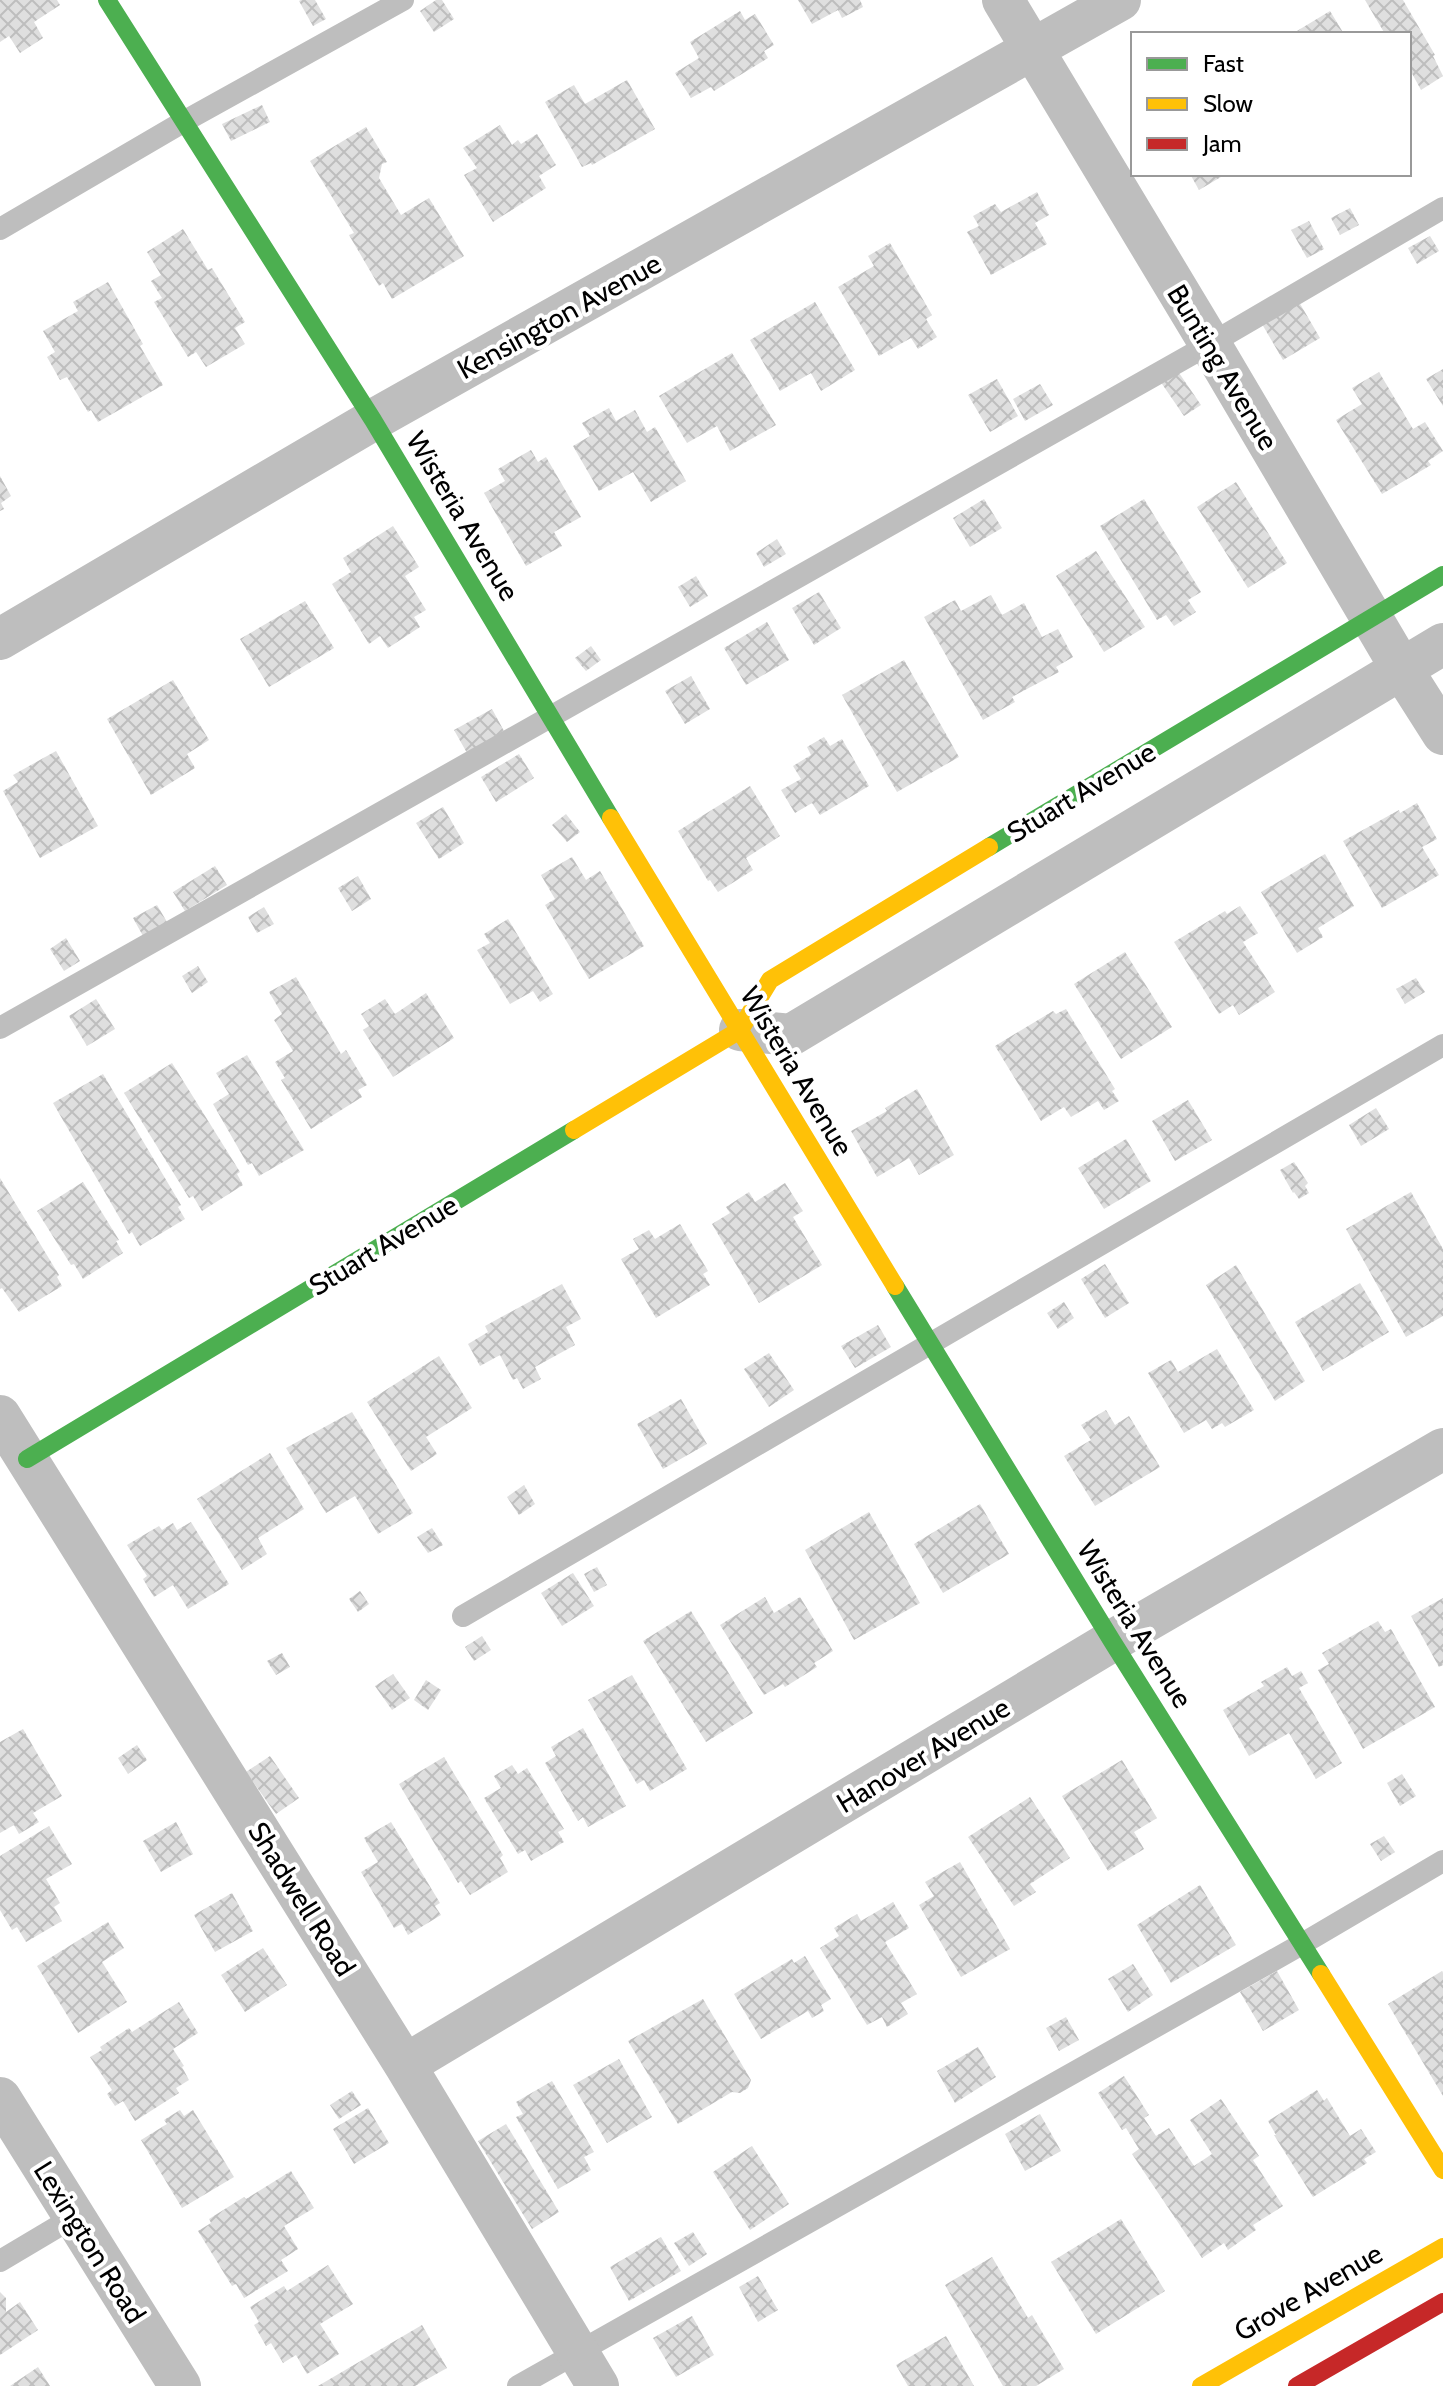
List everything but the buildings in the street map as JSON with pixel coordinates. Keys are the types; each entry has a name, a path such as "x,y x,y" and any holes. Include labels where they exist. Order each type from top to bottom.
{"street":[{"name":"Wisteria Avenue","path":"107,0 373,420 931,1345 1443,2170"},
{"name":"Bunting Avenue","path":"1003,0 1443,734"},
{"name":"Kensington Avenue","path":"0,639 373,420 1120,0"},
{"name":"Stuart Avenue","path":"27,1459 740,1030 770,980 1443,575"},
{"path":"740,1030 791,1035 1443,644"},
{"name":"Shadwell Road","path":"0,1416 405,2065 588,2369"},
{"name":"Hanover Avenue","path":"405,2065 1112,1641 1443,1449"},
{"name":"Lexington Road","path":"0,2098 180,2386"},
{"name":"Grove Avenue","path":"1201,2386 1443,2247"},
{"path":"1297,2386 1443,2302"}],"lane":[{"path":"0,229 183,122 403,0"},
{"path":"0,1028 1210,344 1443,208"},
{"path":"463,1616 1443,1045"},
{"path":"518,2386 588,2369 1443,1861"},
{"path":"0,2261 74,2217"}],"traffic: fast":[{"path":"107,0 373,420 611,818"},
{"path":"989,847 1443,575"},
{"path":"27,1459 574,1130"},
{"path":"895,1286 1321,1974"}],"traffic: slow":[{"path":"611,818 895,1286"},
{"path":"574,1130 740,1030 770,980 989,847"},
{"path":"1321,1974 1443,2170"},
{"path":"1201,2386 1443,2247"}],"traffic: jam":[{"path":"1297,2386 1443,2302"}]}
